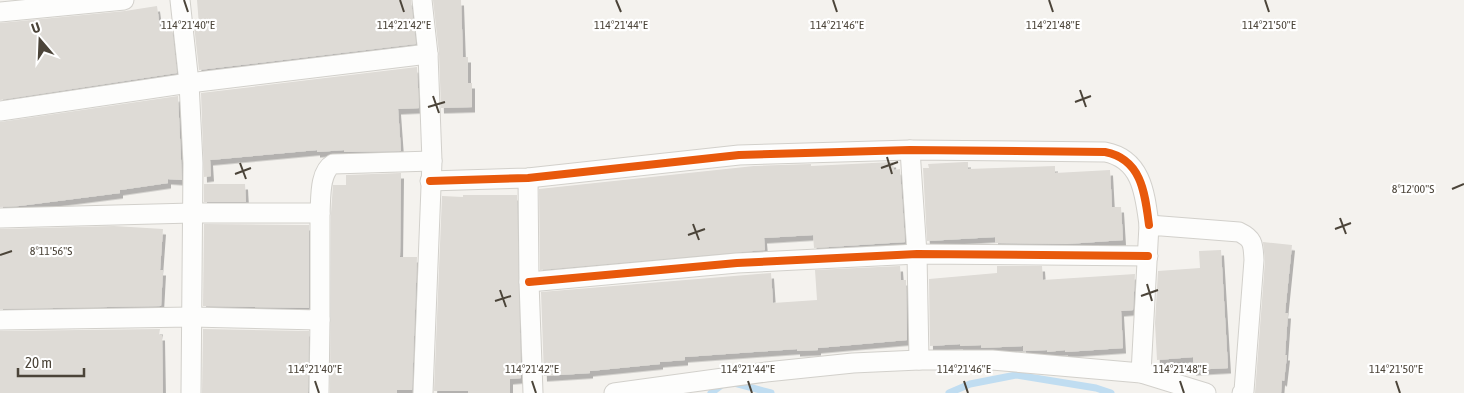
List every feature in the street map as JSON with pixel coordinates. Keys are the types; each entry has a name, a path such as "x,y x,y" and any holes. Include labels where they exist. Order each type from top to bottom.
{"street":[{"path":"0,12 124,0"},
{"path":"180,0 189,83 192,163 191,393"},
{"path":"422,0 428,54 432,161 423,393"},
{"path":"0,111 189,83 428,54"},
{"path":"430,181 528,178 739,155 910,150 1105,152 1116,154 1124,158 1139,178 1149,225 1141,374"},
{"path":"910,150 917,254 919,360"},
{"path":"319,393 320,213 324,174 328,167 333,164 432,161"},
{"path":"528,178 529,282 534,393"},
{"path":"0,218 192,213 320,213"},
{"path":"1149,225 1239,232 1252,241 1254,260 1244,391 1242,393"},
{"path":"529,282 737,262 917,254 1148,256"},
{"path":"0,320 191,317 320,320"},
{"path":"614,393 766,372 853,363 919,360 992,360 1141,374 1206,393"}],"building":[{"path":"197,0 411,0 416,44 199,70 194,25 199,25"},
{"path":"433,0 461,0 463,57 468,57 468,83 472,83 472,107 441,108 439,53"},
{"path":"157,6 160,28 172,27 177,73 0,100 0,23 125,11"},
{"path":"417,67 419,108 398,109 401,151 344,152 344,150 317,152 317,150 210,160 211,176 204,177 201,93"},
{"path":"178,96 182,180 168,179 168,183 120,190 120,193 0,207 0,122"},
{"path":"893,162 894,170 900,169 905,242 814,248 813,235 764,238 765,250 540,270 539,189 754,166 811,164 811,166"},
{"path":"968,162 968,169 1055,166 1055,173 1110,170 1112,207 1121,207 1123,240 1067,244 995,243 995,237 927,241 923,168 929,168 928,164"},
{"path":"401,173 400,257 417,257 412,390 397,390 397,393 330,393 331,213 333,185 346,185 346,175"},
{"path":"204,184 245,184 246,202 204,202"},
{"path":"463,195 517,195 521,378 510,379 510,393 434,391 442,196 463,197"},
{"path":"204,224 309,225 309,308 203,306"},
{"path":"114,226 163,229 160,270 163,270 161,306 0,309 0,229"},
{"path":"1263,242 1292,245 1285,313 1288,313 1285,355 1287,355 1281,393 1255,393 1265,261"},
{"path":"1221,250 1228,368 1193,370 1193,357 1157,360 1155,323 1158,271 1200,268 1199,251"},
{"path":"900,266 901,280 906,280 907,340 818,348 818,350 797,351 797,349 685,357 685,360 660,362 660,364 590,371 590,373 544,376 541,292 771,273 773,303 817,300 815,270"},
{"path":"997,266 1042,266 1043,280 1135,274 1133,310 1121,311 1123,348 1047,352 1047,350 1023,351 1023,346 981,348 981,345 960,346 960,344 930,346 929,279 997,273"},
{"path":"160,329 159,335 162,335 163,393 0,393 0,331"},
{"path":"203,329 309,331 308,393 202,393"}],"waterway":[{"path":"949,393 970,384 1016,375 1096,388 1111,393"},
{"path":"711,393 727,381 771,393"}],"cycle path":[{"path":"430,181 528,178 739,155 910,150 1105,152 1127,162 1134,170 1143,190 1149,225"},
{"path":"529,282 737,263 917,254 1148,256"}]}
